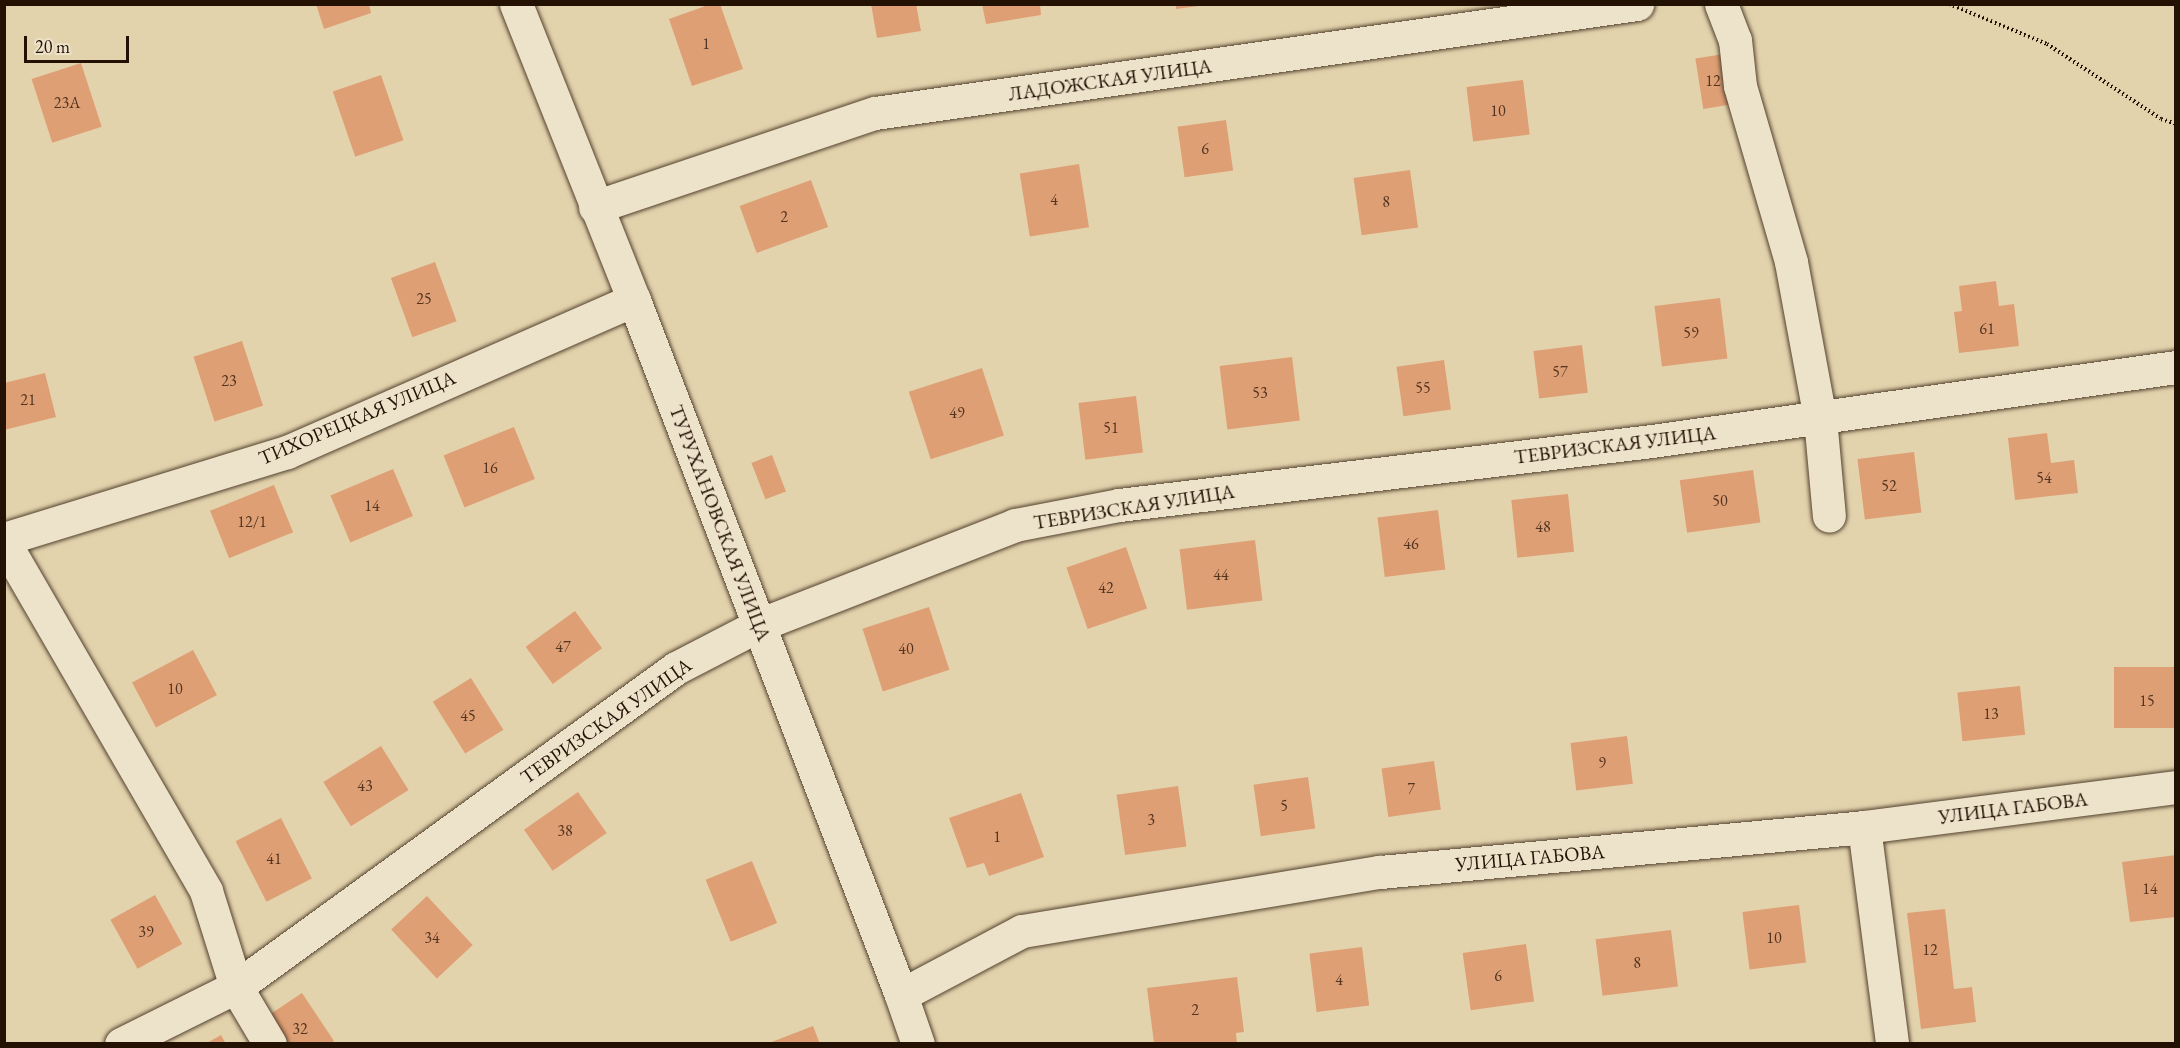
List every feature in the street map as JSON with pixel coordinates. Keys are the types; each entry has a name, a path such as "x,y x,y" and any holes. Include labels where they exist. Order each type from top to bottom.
{"street":[{"name":"ТУРУХАНОВСКАЯ УЛИЦА","path":"516,4 634,300 918,1044"},
{"name":"ЛАДОЖСКАЯ УЛИЦА","path":"595,207 875,113 1637,4"},
{"path":"1721,4 1735,40 1740,86 1791,262 1820,418 1829,516"},
{"name":"ТИХОРЕЦКАЯ УЛИЦА","path":"270,1044 236,987 206,891 4,540 287,452 634,300"},
{"name":"ТЕВРИЗСКАЯ УЛИЦА","path":"121,1044 236,987 676,668 759,625 1015,525 1119,506 1820,418 2175,367"},
{"name":"УЛИЦА ГАБОВА","path":"901,995 1022,932 1380,872 1864,827 2175,787"},
{"path":"1864,827 1892,1044"}],"path":[{"path":"1949,4 2047,44 2161,119 2175,124"}],"building":[{"path":"316,4 369,4 371,13 324,29"},
{"path":"711,4 720,4 743,69 692,86 669,19"},
{"path":"871,4 916,4 921,31 877,38"},
{"path":"982,4 1040,4 1041,15 986,24"},
{"path":"1176,4 1199,4 1199,6 1176,9"},
{"path":"1724,54 1732,104 1703,109 1695,59"},
{"path":"81,63 102,127 52,143 32,79"},
{"path":"381,75 403,140 355,157 333,92"},
{"path":"1523,80 1530,135 1473,142 1466,87"},
{"path":"1226,120 1233,171 1185,177 1177,127"},
{"path":"1079,164 1089,227 1030,237 1020,173"},
{"path":"1410,170 1418,227 1362,235 1354,178"},
{"path":"811,180 828,227 757,253 740,206"},
{"path":"435,262 457,321 412,337 391,278"},
{"path":"1996,281 1999,306 2014,304 2019,346 1959,353 1954,312 1962,311 1959,286"},
{"path":"1720,298 1727,359 1662,367 1654,306"},
{"path":"242,341 263,406 215,421 193,357"},
{"path":"1582,345 1588,393 1539,399 1533,351"},
{"path":"1292,357 1300,421 1227,429 1220,366"},
{"path":"1444,360 1451,410 1403,416 1396,367"},
{"path":"982,368 1004,436 931,459 909,392"},
{"path":"45,373 56,417 4,430 4,383"},
{"path":"1136,396 1143,453 1085,460 1078,403"},
{"path":"514,427 535,479 465,507 444,455"},
{"path":"2047,433 2051,463 2074,460 2078,493 2015,500 2008,438"},
{"path":"1914,452 1921,513 1865,519 1857,459"},
{"path":"772,455 786,491 765,499 751,463"},
{"path":"393,469 413,516 350,543 330,496"},
{"path":"1753,470 1760,522 1687,533 1680,480"},
{"path":"274,485 293,532 229,558 210,511"},
{"path":"1568,494 1574,552 1517,558 1511,500"},
{"path":"1438,510 1445,570 1385,577 1377,517"},
{"path":"1255,540 1262,601 1187,610 1180,549"},
{"path":"1126,547 1147,608 1088,629 1066,568"},
{"path":"929,607 949,670 883,691 862,629"},
{"path":"575,611 602,648 553,684 526,647"},
{"path":"193,650 217,695 156,727 132,682"},
{"path":"2114,667 2176,667 2176,728 2114,728"},
{"path":"471,678 503,730 465,754 433,702"},
{"path":"2020,686 2025,735 1962,741 1957,693"},
{"path":"1627,736 1633,784 1576,791 1570,743"},
{"path":"381,746 409,790 351,826 323,782"},
{"path":"1434,761 1441,810 1388,817 1382,768"},
{"path":"1308,777 1315,828 1261,836 1254,785"},
{"path":"1178,786 1186,846 1125,855 1117,795"},
{"path":"578,792 607,833 553,871 524,830"},
{"path":"1021,793 1044,857 989,876 984,863 967,868 949,818"},
{"path":"281,818 312,879 266,902 236,841"},
{"path":"2176,855 2176,917 2130,922 2122,862"},
{"path":"752,861 777,923 731,942 706,880"},
{"path":"155,895 182,944 138,969 110,920"},
{"path":"427,896 473,945 437,978 391,929"},
{"path":"1799,905 1806,963 1749,970 1742,912"},
{"path":"1945,909 1954,989 1972,987 1976,1022 1921,1029 1907,913"},
{"path":"1671,930 1678,987 1603,996 1596,939"},
{"path":"1526,944 1534,1001 1471,1010 1463,953"},
{"path":"1362,947 1369,1006 1317,1012 1309,953"},
{"path":"1237,977 1244,1032 1236,1033 1237,1044 1154,1043 1147,988"},
{"path":"302,993 334,1041 329,1044 284,1044 266,1017"},
{"path":"813,1026 820,1044 769,1044 769,1043"},
{"path":"221,1035 226,1044 205,1044"}]}
